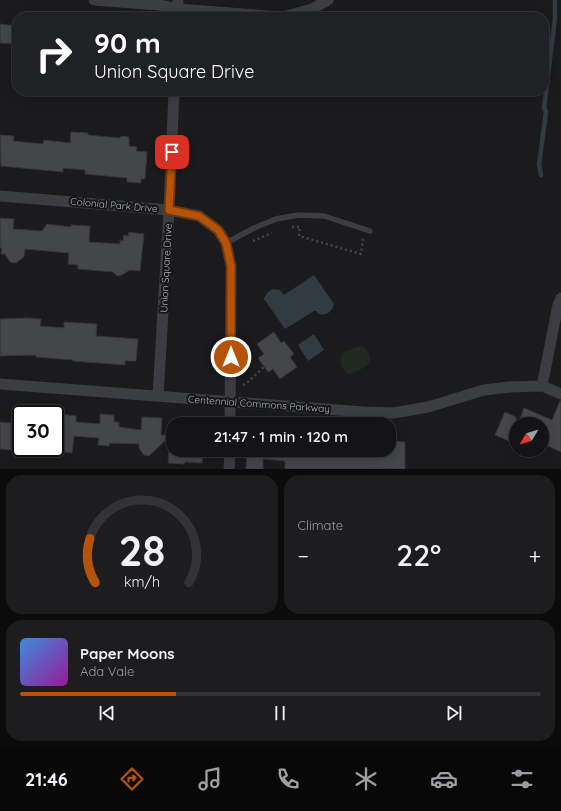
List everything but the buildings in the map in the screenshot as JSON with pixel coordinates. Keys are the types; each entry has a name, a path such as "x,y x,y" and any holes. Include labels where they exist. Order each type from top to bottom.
{"street":[{"path":"94,0 159,5 178,9 217,12"},
{"path":"301,12 312,9 328,0"},
{"name":"Union Square Drive","path":"158,396 169,210 174,96"},
{"name":"Colonial Park Drive","path":"0,196 169,210 199,216 218,230 226,243 231,266 230,417"},
{"path":"542,386 558,305 561,298"},
{"name":"Centennial Commons Parkway","path":"0,384 393,414 428,407 484,390 509,387 542,386 561,394"},
{"path":"229,469 230,457"}],"lane":[{"path":"226,243 254,228 276,219 298,215 324,216 370,231"}],"path":[{"path":"284,227 300,227 299,236 361,254 364,239"},
{"path":"249,243 277,230"},
{"path":"239,387 248,382 264,366"}],"shaded area":[{"path":"314,275 334,304 332,309 328,313 324,314 319,314 314,311 285,329 264,299 267,293 273,289 280,290 284,295"},
{"path":"314,334 324,350 308,361 298,345"},
{"path":"362,346 370,357 369,363 363,368 349,375 346,373 342,365 341,358 343,352"}],"waterway":[{"path":"549,67 555,18 555,0"},
{"path":"541,175 539,165 546,112 544,108 545,96"}],"route":[{"path":"172,152 169,210 199,216 218,230 226,243 231,266 231,357"}]}
